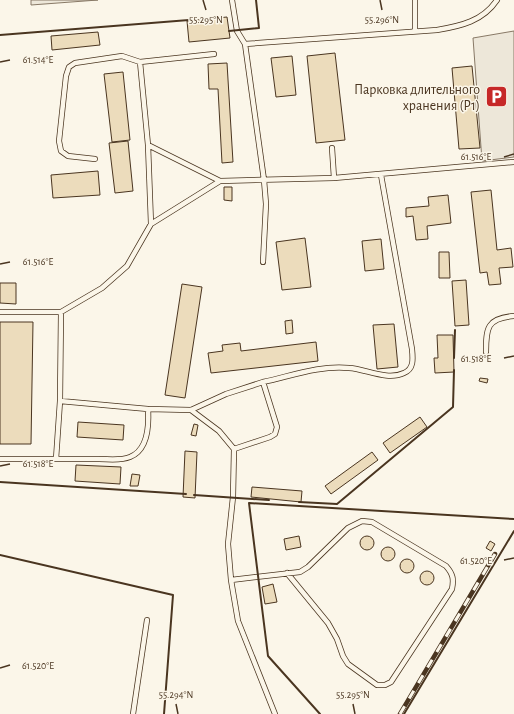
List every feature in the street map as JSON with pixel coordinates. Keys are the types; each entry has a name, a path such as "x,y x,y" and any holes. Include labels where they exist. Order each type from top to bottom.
{"lane":[{"path":"232,0 237,31 245,44 264,180 266,204 263,262"},
{"path":"415,0 415,31"},
{"path":"245,44 415,31 463,25 484,15 496,0"},
{"path":"95,160 68,156 61,151 59,141 66,76 69,67 75,63 122,56 140,62 214,54"},
{"path":"140,62 148,145 151,224"},
{"path":"148,145 220,182"},
{"path":"332,148 334,178"},
{"path":"0,312 61,312 102,288 127,266 151,224 220,182 381,175 514,162"},
{"path":"60,401 148,409 191,410 226,394 264,382 319,369 349,368 397,376 406,372 411,368 413,360 412,350 381,175"},
{"path":"56,459 60,401 61,312"},
{"path":"486,352 486,334 490,324 500,317 514,316"},
{"path":"234,449 275,434 277,427 264,382"},
{"path":"0,458 120,460 131,457 139,451 144,442 149,427 148,409"},
{"path":"191,410 219,431 234,449 233,497 228,544 231,580 238,621 275,714"},
{"path":"231,580 300,572 308,567 348,528 354,524 367,522 372,522 446,566 452,572 454,580 452,589 391,682 385,685 376,685 348,664 343,656 337,638 328,623 287,574"},
{"path":"133,714 147,620"}],"shaded area":[{"path":"31,0 98,0 31,5"},
{"name":"Парковка длительного хранения (P1)","path":"514,31 514,157 482,161 473,38"}],"building":[{"path":"227,17 230,38 189,42 187,21"},
{"path":"98,32 100,45 52,50 51,36"},
{"path":"335,53 345,140 316,143 307,56"},
{"path":"292,56 296,95 276,97 271,58"},
{"path":"227,63 233,162 222,163 218,89 209,89 208,64"},
{"path":"472,66 480,148 459,149 452,68"},
{"path":"123,72 130,140 112,142 104,74"},
{"path":"128,141 133,191 115,193 109,143"},
{"path":"98,171 100,195 53,198 51,175"},
{"path":"224,187 232,187 232,201 224,200"},
{"path":"491,190 497,250 511,248 513,267 499,268 501,284 489,285 487,272 480,273 471,192"},
{"path":"448,195 451,223 427,226 428,239 416,240 413,216 406,217 406,208 429,206 428,197"},
{"path":"305,238 311,287 282,290 276,242"},
{"path":"381,239 384,269 365,271 362,241"},
{"path":"439,252 449,252 450,278 439,278"},
{"path":"466,280 469,325 455,326 452,281"},
{"path":"0,283 16,283 16,304 0,303"},
{"path":"182,284 202,287 185,398 165,395"},
{"path":"292,320 293,333 286,334 285,321"},
{"path":"0,322 33,322 31,444 0,444"},
{"path":"394,324 398,367 377,369 373,325"},
{"path":"437,335 453,335 454,372 435,373 434,358 438,358"},
{"path":"316,342 318,361 211,373 208,353 223,351 222,345 240,343 241,351"},
{"path":"480,378 488,379 487,383 479,381"},
{"path":"420,417 427,427 390,453 383,443"},
{"path":"78,422 124,425 123,440 77,437"},
{"path":"194,424 198,425 196,436 191,435"},
{"path":"185,451 197,452 195,498 183,497"},
{"path":"372,452 378,460 331,494 325,486"},
{"path":"76,465 121,467 120,484 75,481"},
{"path":"132,474 140,475 138,486 130,486"},
{"path":"252,487 302,491 301,502 251,497"},
{"path":"299,536 301,547 286,550 284,539"},
{"path":"367,536 372,538 374,543 372,548 367,550 362,548 360,543 362,538"},
{"path":"490,541 495,544 491,551 486,548"},
{"path":"388,547 393,549 395,554 393,559 388,561 383,559 381,554 383,549"},
{"path":"407,559 412,561 414,566 412,571 407,573 402,571 400,566 402,561"},
{"path":"427,571 432,573 434,578 432,583 427,585 422,583 420,578 422,573"},
{"path":"273,584 277,602 265,604 262,587"}],"railway":[{"path":"400,714 495,554"}],"wall":[{"path":"229,31 259,28 256,0"},
{"path":"0,35 189,20"},
{"path":"454,358 455,330"},
{"path":"299,502 337,504 453,407 454,370"},
{"path":"0,482 186,494"},
{"path":"194,495 269,500"},
{"path":"320,714 268,656 249,503 514,519"},
{"path":"404,714 514,531"},
{"path":"0,555 173,595 164,714"}],"place":[{"name":"Парковка длительного хранения (P1)","path":"496,97"}]}
